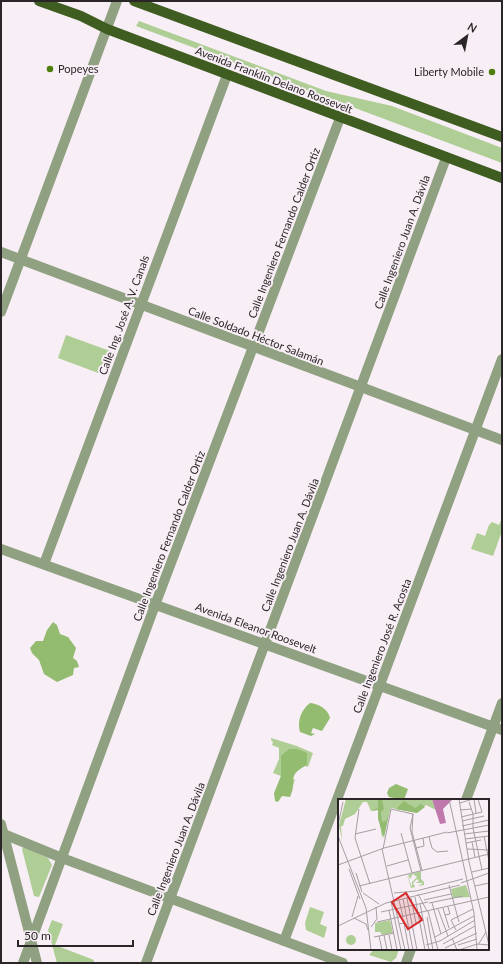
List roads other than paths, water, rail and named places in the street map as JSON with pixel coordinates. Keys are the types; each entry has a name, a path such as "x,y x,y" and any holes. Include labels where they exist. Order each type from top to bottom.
{"main road":[{"name":"Avenida Franklin Delano Roosevelt","path":"39,1 227,75 502,178"},
{"path":"134,1 502,137"}],"street":[{"path":"1,312 117,1"},
{"name":"Calle Ing. José A. V. Canals","path":"44,564 227,75"},
{"name":"Calle Ingeniero Fernando Calder Ortiz","path":"23,963 155,605 340,118"},
{"name":"Calle Ingeniero Juan A. Dávila","path":"146,963 362,388 446,158"},
{"name":"Calle Soldado Héctor Salamán","path":"1,252 253,348 502,440"},
{"name":"Calle Ingeniero José R. Acosta","path":"284,941 502,359"},
{"name":"Avenida Eleanor Roosevelt","path":"1,549 498,728"},
{"path":"466,799 498,728 502,703"},
{"path":"2,830 62,858 344,963"},
{"path":"2,830 37,963"},
{"path":"406,963 411,950"}],"place":[{"name":"Popeyes","path":"50,69"},
{"name":"Liberty Mobile","path":"492,72"}]}
